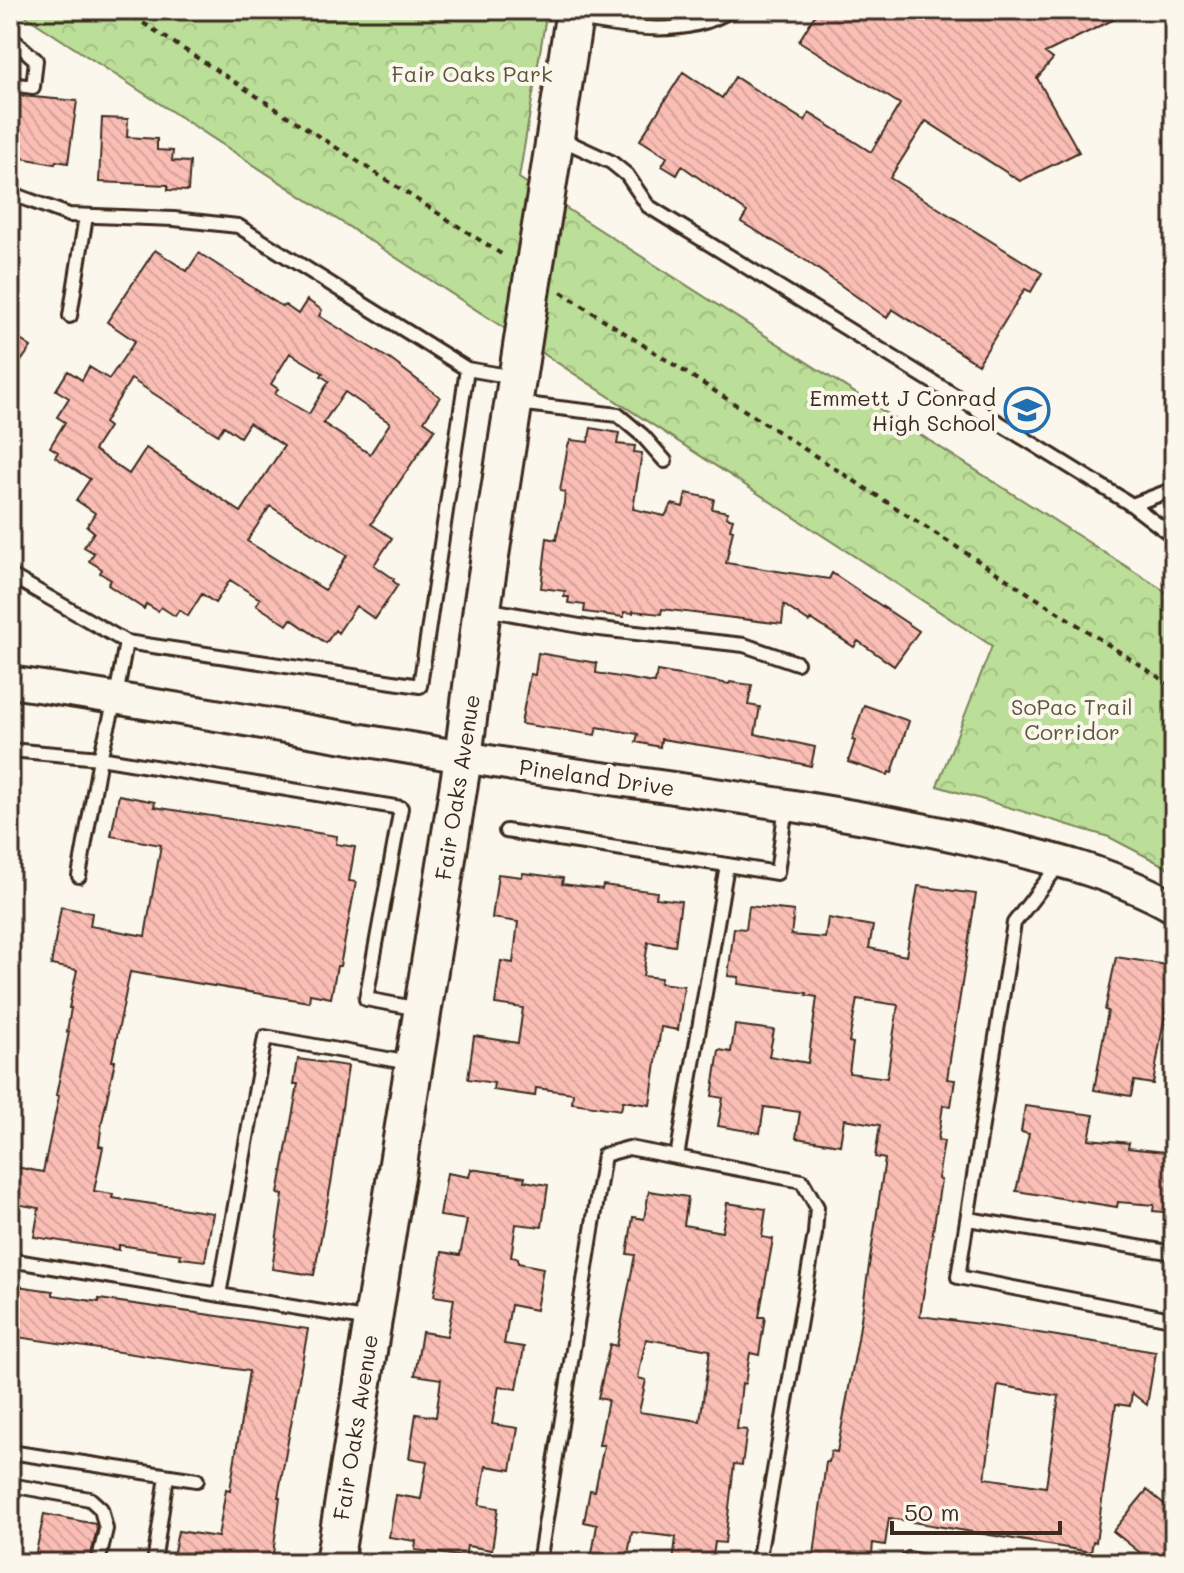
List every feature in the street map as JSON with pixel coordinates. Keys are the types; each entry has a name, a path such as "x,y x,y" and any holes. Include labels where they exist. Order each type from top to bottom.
{"main road":[{"name":"Fair Oaks Avenue","path":"334,1563 463,758 482,608 574,14"}],"street":[{"name":"Pineland Drive","path":"10,682 116,697 463,758 786,805 931,831 1105,874 1174,907"}],"lane":[{"path":"574,14 652,29 699,24 731,10"},
{"path":"10,37 36,60 33,87 10,84"},
{"path":"555,136 611,162 627,175 648,206 1132,505 1174,537"},
{"path":"10,193 69,215 174,219 238,226 467,369 517,377 618,415 643,436 665,461"},
{"path":"70,316 86,216"},
{"path":"10,586 15,578 126,642 420,686 467,369"},
{"path":"1132,505 1174,489"},
{"path":"482,608 591,628 744,645 797,663"},
{"path":"79,876 100,758 126,642"},
{"path":"10,750 100,758 401,808 366,999 422,1009"},
{"path":"506,831 777,873 786,805"},
{"path":"1061,862 1014,923 958,1277 1171,1319 1174,1316"},
{"path":"677,1157 727,865"},
{"path":"219,1295 265,1037 414,1063"},
{"path":"539,1563 604,1155 629,1148 802,1181 817,1207 815,1234 758,1563"},
{"path":"968,1219 1174,1253"},
{"path":"10,1260 372,1320"},
{"path":"10,1452 197,1480"},
{"path":"154,1563 167,1476"},
{"path":"10,1489 90,1499 101,1509 106,1529 98,1563"},
{"path":"908,1563 909,1559 932,1563"}],"path":[{"path":"123,10 508,259"},
{"path":"549,285 1174,687"}],"green space":[{"name":"SoPac Trail Corridor","path":"16,10 547,10 519,178 1174,597 1174,871 1109,837 937,786 992,646"}],"building":[{"path":"818,10 1133,10 1045,53 1053,59 1037,78 1079,152 1020,181 926,121 890,178 1042,273 1031,292 1025,289 978,364 892,309 887,318 805,260 741,222 747,212 682,166 677,175 662,166 667,157 640,140 683,72 722,98 735,77 805,121 809,113 871,152 900,104 799,41"},
{"path":"10,95 77,101 68,163 56,161 55,164 10,156"},
{"path":"102,118 128,119 127,137 157,139 157,150 173,151 172,161 190,162 188,191 168,190 168,185 99,182"},
{"path":"155,250 187,271 199,253 298,314 307,300 322,310 319,316 391,360 440,397 424,421 435,429 371,524 392,538 374,565 398,585 375,619 356,606 338,633 335,630 326,643 291,619 287,625 256,605 260,599 230,580 215,603 202,594 188,616 179,610 175,616 161,607 158,611 146,604 144,609 108,585 111,580 100,573 102,569 89,561 94,553 84,547 94,532 87,526 95,513 76,500 90,479 55,457 58,452 50,447 65,422 57,417 69,398 56,390 68,371 82,380 89,367 109,379 135,341 107,322","holes":["290,353 323,373 321,376 329,381 309,414 275,394 278,389 271,384","131,379 218,435 224,426 240,437 249,423 284,446 241,512 146,448 129,474 94,450 109,427 104,423","345,392 390,423 370,454 323,423","270,506 347,555 325,590 247,541"]},
{"path":"10,333 31,347 10,377"},
{"path":"591,428 619,433 617,444 635,446 634,452 642,453 633,509 665,516 672,504 683,507 686,493 714,499 712,509 728,512 726,517 733,519 726,563 829,579 832,573 919,631 894,666 858,641 854,647 784,605 782,624 662,609 661,614 624,612 624,617 584,612 585,605 568,603 569,597 564,597 565,591 541,588 547,538 556,540 564,503 565,492 560,491 568,445 571,440 588,442"},
{"path":"538,653 597,663 596,673 648,682 655,683 657,671 752,685 748,705 760,707 755,734 815,747 811,766 661,739 660,747 636,742 638,734 597,727 595,735 521,724 530,674 535,675"},
{"path":"864,705 909,721 892,773 888,775 848,762"},
{"path":"119,795 155,802 154,807 337,836 336,844 355,847 349,881 356,882 331,998 310,994 309,1002 130,972 112,1061 115,1061 102,1122 99,1146 103,1147 94,1191 113,1194 112,1198 213,1213 205,1261 180,1258 181,1254 119,1245 119,1250 34,1237 39,1208 10,1203 10,1166 43,1172 59,1096 56,1095 77,970 51,965 61,907 92,913 90,926 145,936 161,845 111,836"},
{"path":"523,873 563,878 562,884 602,889 603,885 657,892 656,898 681,901 675,946 648,942 643,976 661,978 660,983 684,986 678,1030 661,1027 650,1105 623,1101 621,1110 572,1103 573,1093 536,1088 535,1096 493,1090 494,1083 468,1079 474,1036 518,1043 523,1008 495,1004 501,961 513,963 518,922 492,918 498,874 522,877"},
{"path":"918,886 976,894 947,1079 955,1080 951,1106 943,1105 938,1140 944,1141 938,1179 941,1180 920,1316 1156,1352 1147,1405 1132,1393 1130,1406 1116,1404 1096,1542 1093,1541 1091,1552 889,1518 885,1545 873,1543 871,1563 813,1563 826,1462 829,1462 831,1451 837,1452 858,1339 885,1159 875,1157 880,1125 844,1119 840,1145 796,1138 800,1112 764,1107 760,1133 718,1126 723,1098 712,1096 719,1050 731,1052 735,1025 774,1030 769,1056 808,1063 817,997 738,984 739,977 728,976 734,928 746,929 749,906 794,911 791,935 825,938 828,918 873,926 869,948 906,956","holes":["857,999 898,1005 887,1078 849,1073 853,1043 849,1042","998,1385 1059,1396 1046,1487 985,1478"]},
{"path":"1116,957 1173,966 1153,1084 1134,1081 1131,1096 1094,1090"},
{"path":"298,1059 348,1066 314,1275 272,1269 283,1195 278,1194 298,1084 294,1084"},
{"path":"1025,1106 1094,1115 1089,1139 1129,1143 1128,1148 1174,1153 1174,1213 1153,1211 1154,1205 1118,1202 1117,1207 1016,1191 1029,1134 1021,1132"},
{"path":"471,1169 525,1177 524,1181 548,1185 542,1227 516,1224 511,1257 518,1258 518,1263 543,1268 536,1310 511,1305 504,1344 524,1347 517,1389 499,1386 492,1424 518,1428 511,1470 486,1466 479,1505 498,1508 492,1550 467,1546 465,1557 415,1550 416,1541 389,1537 396,1495 421,1499 427,1461 409,1458 416,1414 436,1417 441,1379 415,1375 422,1332 447,1336 454,1299 434,1296 442,1252 460,1255 467,1220 440,1216 447,1173 469,1177"},
{"path":"649,1191 688,1197 684,1225 722,1232 727,1203 766,1209 762,1237 773,1239 759,1317 765,1317 759,1355 750,1353 745,1384 742,1383 737,1429 747,1430 742,1465 734,1464 725,1543 715,1542 712,1563 673,1563 676,1537 632,1532 627,1560 592,1554 597,1525 584,1522 590,1490 595,1491 604,1445 599,1445 608,1400 598,1398 610,1344 617,1346 635,1255 627,1254 633,1217 644,1219","holes":["646,1339 710,1350 700,1421 639,1412 646,1380 638,1378"]},
{"path":"10,1285 99,1302 99,1299 308,1329 278,1497 272,1563 172,1563 178,1531 218,1537 226,1489 230,1490 249,1371 10,1336"},
{"path":"1147,1490 1174,1512 1174,1563 1153,1563 1113,1531"},
{"path":"44,1514 96,1524 89,1563 64,1563 35,1557"}],"place":[{"name":"Emmett J Conrad High School","path":"1027,410"}],"park label":[{"name":"Fair Oaks Park","path":"472,73"}]}
